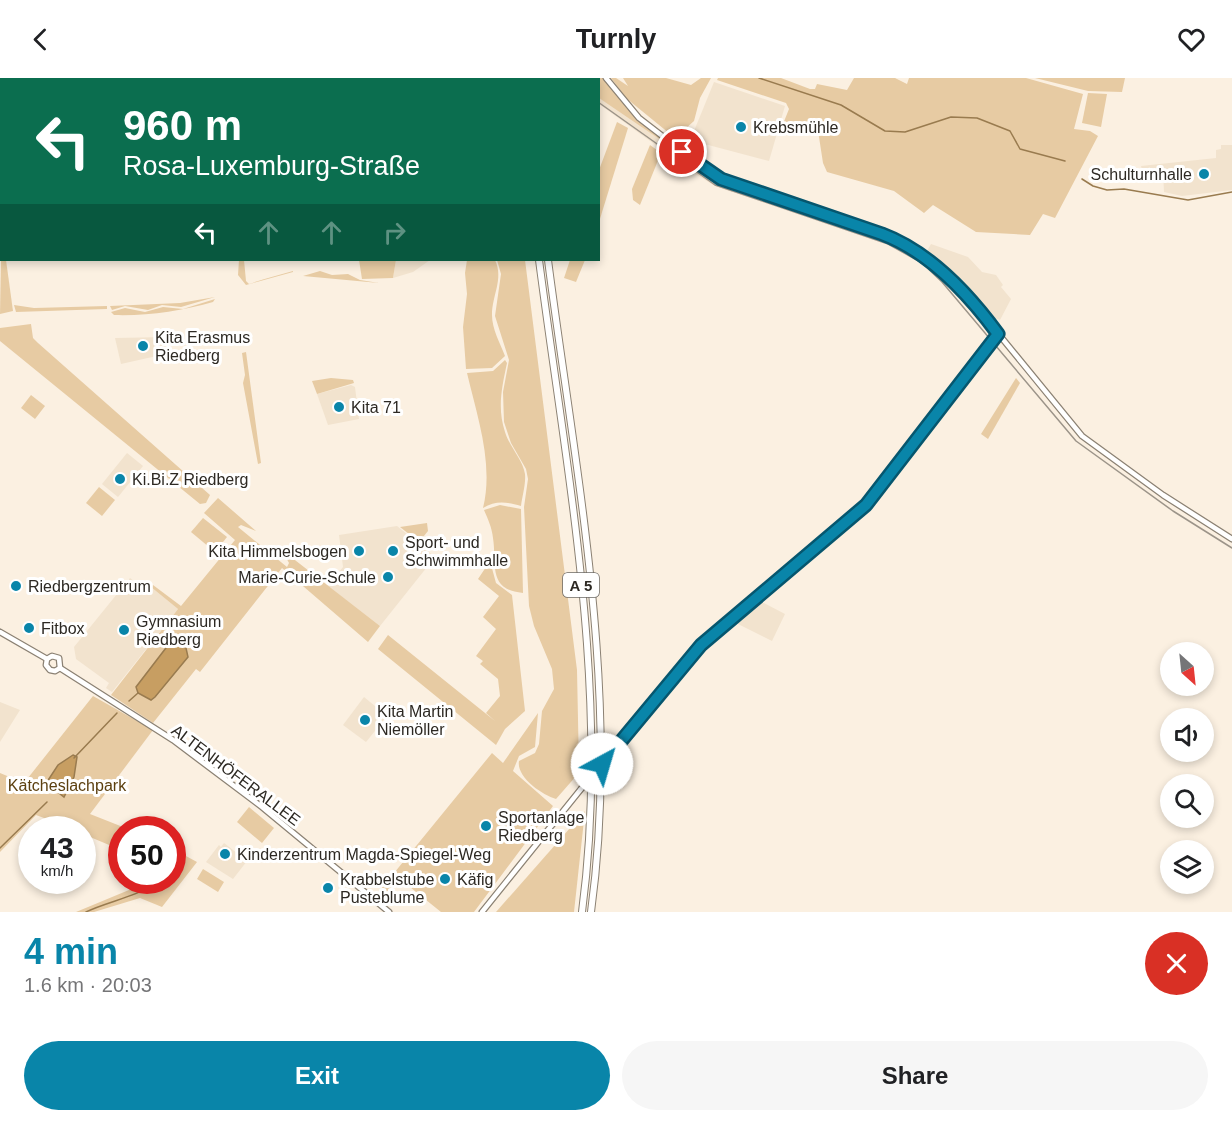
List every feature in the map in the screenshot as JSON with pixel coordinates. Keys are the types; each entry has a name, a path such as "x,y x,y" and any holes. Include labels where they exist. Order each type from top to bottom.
{"highway":[{"name":"A 5","path":"539,261 590,667 592,797 582,912"},
{"name":"A 5","path":"548,261 599,666 601,796 591,912"}],"main road":[{"path":"606,78 639,118 709,172 736,185 889,236 915,251 960,288 1082,436 1232,539"},
{"path":"482,912 701,645 861,511 998,334"},
{"name":"ALTENHÖFERALLEE","path":"0,632 47,659"},
{"name":"ALTENHÖFERALLEE","path":"47,659 52,656 59,658 60,668"},
{"name":"ALTENHÖFERALLEE","path":"47,659 46,665 50,670 60,668 173,740 262,807 389,912"}],"shaded area":[{"name":"Krebsmühle","path":"714,82 785,106 769,161 697,142 694,131"},
{"path":"600,99 630,117 705,174 734,188 732,192 715,186 600,105"},
{"path":"1221,145 1232,145 1232,190 1182,196 1164,192 1163,171 1142,170 1141,166 1216,158 1216,150 1221,149"},
{"path":"931,244 968,257 982,272 996,275 1003,285 1001,287 1011,299 1000,320 992,317 962,283 926,253"},
{"path":"396,261 429,261 413,272 393,278"},
{"name":"Kita Erasmus Riedberg","path":"167,337 170,353 121,364 115,338"},
{"name":"Kita 71","path":"351,385 355,387 359,419 328,425 317,394"},
{"name":"Ki.Bi.Z Riedberg","path":"127,453 143,466 118,497 102,484"},
{"name":"Marie-Curie-Schule","path":"397,526 435,557 380,626 328,586 343,567 339,535"},
{"name":"Gymnasium Riedberg","path":"130,578 147,592 151,587 178,609 112,692 106,688 109,683 76,659 74,647"},
{"path":"758,600 785,614 772,641 732,621"},
{"path":"173,643 186,648 188,657 151,700 138,693 136,687 169,644"},
{"name":"Kita Martin Niemöller","path":"364,697 387,716 366,742 343,725"},
{"path":"0,702 20,710 0,742"},
{"path":"73,755 77,757 74,777 64,797 55,790 53,792 43,788 58,765"},
{"name":"Kinderzentrum Magda-Spiegel-Weg","path":"224,843 247,861 233,879 206,862 219,845 221,847"}],"green space":[{"path":"600,78 604,78 637,120 677,151 600,99"},
{"path":"611,78 616,78 628,86 623,78 666,78 691,85 701,78 711,78 700,98 694,121 675,138 626,98"},
{"path":"718,78 781,78 810,89 815,89 817,84 847,90 854,78 895,78 907,84 909,78 1026,78 1083,94 1074,129 1090,131 1098,136 1055,218 1043,214 1030,235 976,232 933,205 924,213 894,191 827,172 823,163 817,124 802,123 784,130 783,124 789,109 786,103 717,80"},
{"path":"1035,78 1125,78 1122,92 1088,91"},
{"path":"1088,93 1107,94 1101,127 1082,123"},
{"path":"617,122 628,128 600,219 600,167"},
{"path":"650,145 661,153 640,205 633,200 632,189"},
{"path":"1165,169 1191,169 1192,182 1165,183"},
{"path":"1,261 6,261 13,311 0,314"},
{"path":"239,261 244,261 246,281 249,284 293,271 246,285 238,275"},
{"path":"359,261 396,261 393,278 362,279"},
{"path":"467,261 495,261 498,280 492,320 505,356 492,368 466,369 463,327 467,294 465,273"},
{"path":"497,261 525,261 577,670 579,768 577,775 556,799 531,785 519,767 519,761 535,753 539,744 542,711 554,689 552,669 534,626 529,606 524,507 528,479 526,469 511,443 504,422 503,392 509,360 495,316 501,274"},
{"path":"570,261 585,261 576,282 564,278"},
{"path":"320,271 332,275 348,274 360,280 379,283 303,276"},
{"path":"215,297 181,307 162,305 148,310 125,306 112,310 110,306 180,303"},
{"path":"215,299 213,302 183,309"},
{"path":"14,305 34,308 107,306 107,309 16,312"},
{"path":"163,307 183,309 139,315 114,315 111,312 125,308 145,312"},
{"path":"31,324 33,338 38,343 210,495 206,503 200,504 0,341 0,328"},
{"path":"246,352 261,463 258,464 243,383 245,375 242,353"},
{"path":"505,360 507,363 502,389 501,414 507,437 524,469 524,486 521,506 502,502 483,508 487,474 483,440 467,373 493,371"},
{"path":"331,378 353,380 354,383 317,394 312,381"},
{"path":"1016,378 1020,383 988,439 981,434"},
{"path":"31,395 45,406 35,419 21,408"},
{"path":"99,487 115,500 102,516 86,503"},
{"path":"218,498 256,531 241,525 238,527 287,567 289,563 282,550 380,626 368,642 282,568 200,672 196,669 153,723 111,695 178,609 151,587 153,585 181,606 235,540 204,513"},
{"path":"500,505 521,509 523,593 504,587 496,574 492,534 484,510"},
{"path":"203,518 227,537 215,552 191,532"},
{"path":"427,523 428,531 419,542 400,527"},
{"path":"490,561 496,583 512,595 525,711 505,729 496,745 378,649 388,635 495,721 486,713 500,696 498,679 480,664 483,661 476,656 496,629 483,617 499,596 478,579"},
{"name":"Kätcheslachpark","path":"93,696 153,730 90,814 95,816 18,816 18,834 0,852 0,773 24,783"},
{"name":"Sportanlage Riedberg","path":"538,713 535,747 519,756 513,771 553,806 474,912 441,912 400,879 386,893 381,889 492,753 503,763"},
{"path":"249,807 274,828 262,843 237,822"},
{"path":"585,811 574,912 496,912"},
{"name":"Kätcheslachpark","path":"96,816 108,821 108,845 96,839"},
{"path":"186,856 197,862 186,876"},
{"path":"203,869 224,882 218,892 197,879"},
{"path":"119,894 172,894 162,907 140,898 94,912 76,912"}],"waterway":[{"path":"759,78 841,105 885,131 905,132 951,117 977,118 1010,131 1020,149 1065,161"},
{"path":"1082,179 1093,186 1107,190 1124,189 1188,200 1232,192"},
{"path":"129,701 138,693"},
{"path":"74,758 117,713"},
{"path":"0,848 47,802"},
{"path":"86,912 133,894"}],"tram line":[{"path":"600,103 715,185 888,244 922,263 942,282 1076,441 1173,511 1232,548"}],"place":[{"name":"Krebsmühle","path":"741,127"},
{"name":"Schulturnhalle","path":"1204,174"},
{"name":"Kita Erasmus Riedberg","path":"143,346"},
{"name":"Kita 71","path":"339,407"},
{"name":"Ki.Bi.Z Riedberg","path":"120,479"},
{"name":"Kita Himmelsbogen","path":"359,551"},
{"name":"Sport- und Schwimmhalle","path":"393,551"},
{"name":"Marie-Curie-Schule","path":"388,577"},
{"name":"Riedbergzentrum","path":"16,586"},
{"name":"Fitbox","path":"29,628"},
{"name":"Gymnasium Riedberg","path":"124,630"},
{"name":"Kita Martin Niemöller","path":"365,720"},
{"name":"Sportanlage Riedberg","path":"486,826"},
{"name":"Kinderzentrum Magda-Spiegel-Weg","path":"225,854"},
{"name":"Käfig","path":"445,879"},
{"name":"Krabbelstube Pusteblume","path":"328,888"}],"route":[{"path":"602,764 701,645 861,511 998,334 946,274 907,245 882,234 721,179 682,152"}]}
